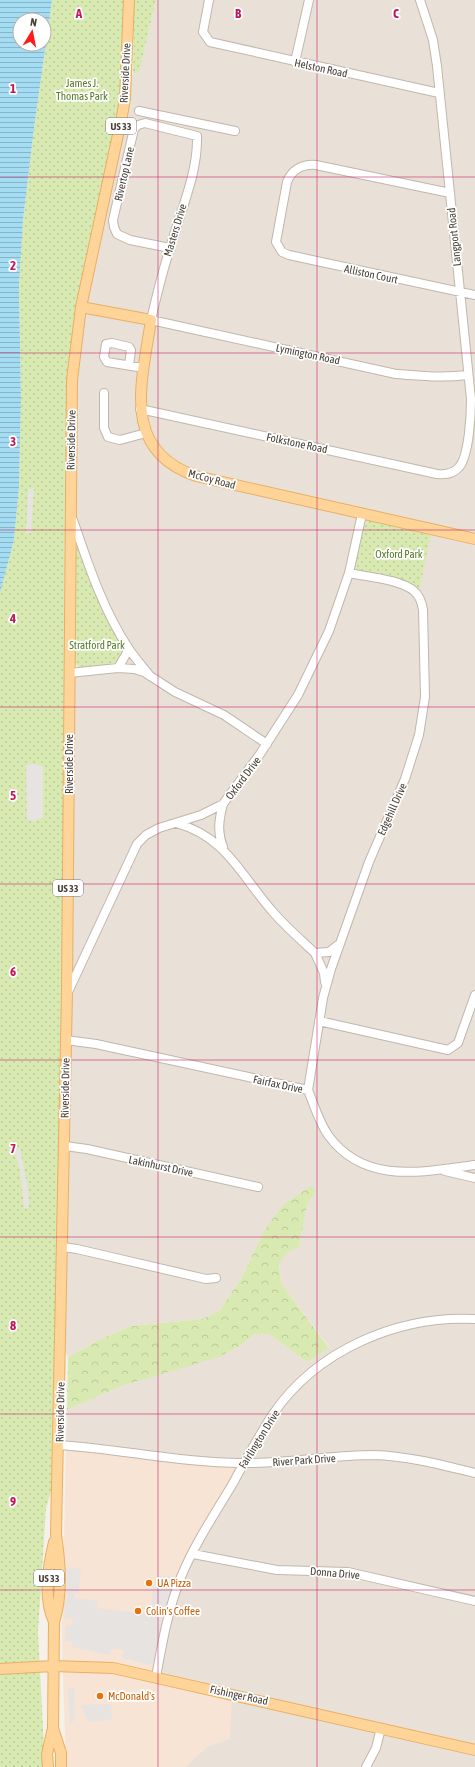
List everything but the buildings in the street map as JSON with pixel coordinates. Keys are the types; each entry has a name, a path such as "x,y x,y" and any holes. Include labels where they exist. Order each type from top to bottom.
{"main road":[{"name":"Riverside Drive","path":"48,1767 47,1754 53,1728 54,1622 48,1609 49,1563 56,1534 65,1146 72,380 81,307 125,98 128,0"},
{"path":"81,307 150,320"},
{"name":"McCoy Road","path":"150,320 140,409 146,433 154,448 166,460 187,473 475,539"},
{"name":"Fishinger Road","path":"0,1669 53,1666 106,1667 156,1677 475,1750"},
{"name":"Riverside Drive","path":"53,1728 61,1753 61,1767"}],"street":[{"name":"Helston Road","path":"209,0 203,32 206,37 216,44 439,93"},
{"path":"295,62 309,0"},
{"name":"Langport Road","path":"420,0 433,40 471,400 469,427 462,459 460,466 454,472"},
{"path":"139,111 235,132"},
{"name":"Rivertop Lane","path":"170,248 130,240 117,234 114,227 113,220 134,129 138,124 145,123 197,138"},
{"name":"Masters Drive","path":"150,320 194,168 197,154 195,124"},
{"name":"Alliston Court","path":"450,193 316,165 307,165 299,168 291,174 287,182 276,240 280,250 289,255 475,295"},
{"name":"Lymington Road","path":"150,320 396,374 425,377 451,377 468,375"},
{"path":"129,365 144,368"},
{"path":"104,393 104,428 108,437 120,440 146,433"},
{"name":"Folkstone Road","path":"140,409 437,474 446,475 454,472"},
{"path":"70,513 99,592 115,626 129,649 150,676"},
{"name":"Oxford Drive","path":"67,992 137,844 146,835 159,828 201,815 223,804 287,714 309,674 329,632 348,573 362,514"},
{"name":"Edgehill Drive","path":"308,1090 326,987 338,945 369,862 405,779 415,750 424,697 424,631 421,600 415,591 406,586 348,573"},
{"path":"118,668 129,649"},
{"path":"69,673 118,668 134,669 150,676 175,692 224,715 267,744"},
{"path":"223,804 218,824 219,836 223,848"},
{"path":"176,822 202,832 223,848 274,913 315,953 324,973 326,987"},
{"path":"315,953 330,952 338,945"},
{"path":"320,1021 440,1049 452,1048 458,1043 475,995"},
{"name":"Fairfax Drive","path":"66,1040 96,1044 308,1090 327,1134 345,1154 356,1161 381,1171 440,1170 475,1165"},
{"name":"Lakinhurst Drive","path":"65,1146 87,1149 258,1187"},
{"path":"440,1170 475,1178"},
{"path":"63,1247 206,1279 216,1278"},
{"name":"Fairlington Drive","path":"156,1677 172,1601 181,1577 274,1413 299,1384 333,1356 357,1342 391,1329 426,1321 475,1319"},
{"name":"River Park Drive","path":"59,1445 244,1464 381,1456 406,1458 475,1473"},
{"name":"Donna Drive","path":"193,1554 277,1570 348,1572 475,1601"},
{"path":"366,1767 376,1748 381,1728"}],"shaded area":[{"path":"156,0 475,0 475,1767 185,1767 207,1747 230,1738 156,1677 66,1445 67,1410 121,1386 241,1345 255,1334 269,1334 307,1362 329,1347 281,1283 279,1263 288,1252 299,1246 307,1205 316,1190 264,1231 241,1279 219,1311 202,1319 131,1326 101,1339 68,1357 61,1343 69,673 80,669 75,546 72,380 125,94 133,73 139,73"},
{"path":"34,488 31,533 26,533 28,489"},
{"path":"34,764 43,766 43,818 34,821 27,820 26,765"},
{"path":"20,1149 28,1189 29,1208 24,1208 20,1170 14,1150"},
{"path":"66,1445 244,1463 183,1572 156,1677 232,1694 230,1738 207,1747 185,1767 66,1767 62,1641"},
{"path":"63,1567 81,1569 78,1594 75,1593 74,1598 98,1601 97,1608 152,1615 153,1609 151,1609 153,1587 156,1587 158,1575 174,1577 153,1662 150,1665 122,1658 124,1650 112,1648 110,1655 72,1647 72,1642 65,1641 66,1626 72,1624 73,1619 70,1617 65,1620 64,1603 67,1601 67,1575 66,1573 63,1574"},
{"path":"74,1687 75,1720 70,1723 68,1690"},
{"path":"111,1704 112,1720 88,1722 81,1705"}],"green space":[{"name":"James J. Thomas Park","path":"52,0 129,0 125,94 77,332 58,1470 46,1508 38,1632 45,1767 0,1767 0,593 14,540 19,487 21,399 19,287 23,220 45,52 52,52 52,12 50,12"},
{"path":"134,0 156,0 139,73 133,73"},
{"name":"Oxford Park","path":"369,520 431,534 419,591 357,571 355,566 362,531"},
{"name":"Stratford Park","path":"75,546 80,547 126,649 116,666 80,669 74,662"},
{"path":"311,1186 316,1190 307,1205 299,1247 288,1252 279,1264 281,1283 329,1348 307,1362 269,1334 255,1334 241,1345 219,1357 121,1386 67,1410 68,1357 101,1339 131,1326 202,1319 219,1311 241,1279 264,1231 283,1205"}],"water":[{"path":"0,0 52,0 50,12 12,12 12,52 45,52 23,220 19,287 21,399 19,487 14,540 0,593"}],"place":[{"name":"UA Pizza","path":"149,1583"},
{"name":"Colin's Coffee","path":"138,1611"},
{"name":"McDonald's","path":"100,1696"}]}
